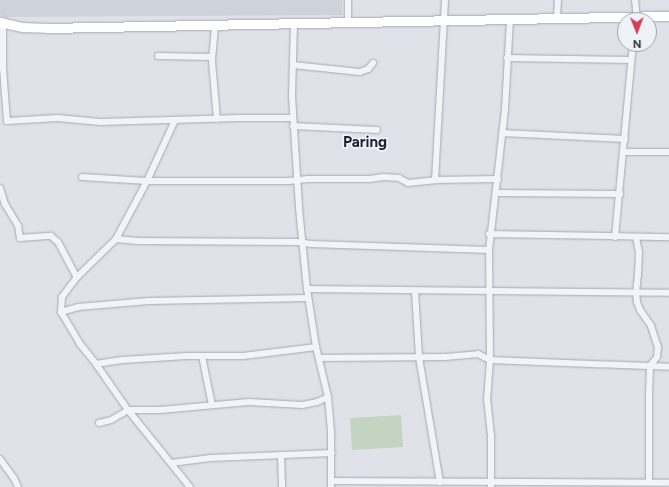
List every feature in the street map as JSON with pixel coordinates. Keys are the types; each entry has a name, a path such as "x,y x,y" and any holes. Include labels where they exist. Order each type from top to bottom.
{"main road":[{"path":"657,17 669,16"},
{"path":"2,23 22,27 46,28 617,18"}],"street":[{"path":"348,0 348,22"},
{"path":"435,180 445,0"},
{"path":"557,18 558,0"},
{"path":"635,0 636,12"},
{"path":"491,485 491,436 487,400 490,360 488,291 489,250 497,192 505,109 510,20"},
{"path":"2,23 3,68 7,121 58,118 90,122 293,118"},
{"path":"294,24 293,126 297,180 308,298 316,347 328,397 332,453 331,484 422,484 440,482 491,485 649,482 669,483"},
{"path":"215,26 212,57 217,119"},
{"path":"615,237 632,52"},
{"path":"158,56 212,57"},
{"path":"507,58 631,60"},
{"path":"294,65 360,72 368,69 373,64"},
{"path":"175,120 147,181 116,239 77,277 62,297 61,312 80,344 128,410 190,487"},
{"path":"293,126 377,130"},
{"path":"502,133 625,139"},
{"path":"624,152 669,152"},
{"path":"82,177 147,181 369,179 384,177 399,178 408,183 435,180 498,179"},
{"path":"0,188 5,204 18,226 20,238 51,236 54,238 72,265 77,277"},
{"path":"497,192 620,194"},
{"path":"490,234 669,237"},
{"path":"636,237 638,274 636,292 640,310 656,336 657,357 650,366 648,392 649,482"},
{"path":"116,239 138,241 302,242 311,244 489,250"},
{"path":"307,289 669,292"},
{"path":"415,291 419,357 440,482"},
{"path":"61,312 78,307 135,302 308,298"},
{"path":"96,364 122,360 255,355 316,347"},
{"path":"319,358 445,357 478,354 490,360 669,367"},
{"path":"202,356 212,405"},
{"path":"99,423 111,420 128,410 160,410 248,402 302,405 317,402 328,397"},
{"path":"170,463 211,458 332,453"},
{"path":"281,456 282,487"},
{"path":"0,459 14,478 18,487"}],"shaded area":[{"path":"0,0 342,0 342,15 4,17 0,15"}],"green space":[{"path":"401,415 403,447 352,450 350,418"}],"district":[{"name":"Paring","path":"365,143"}]}
